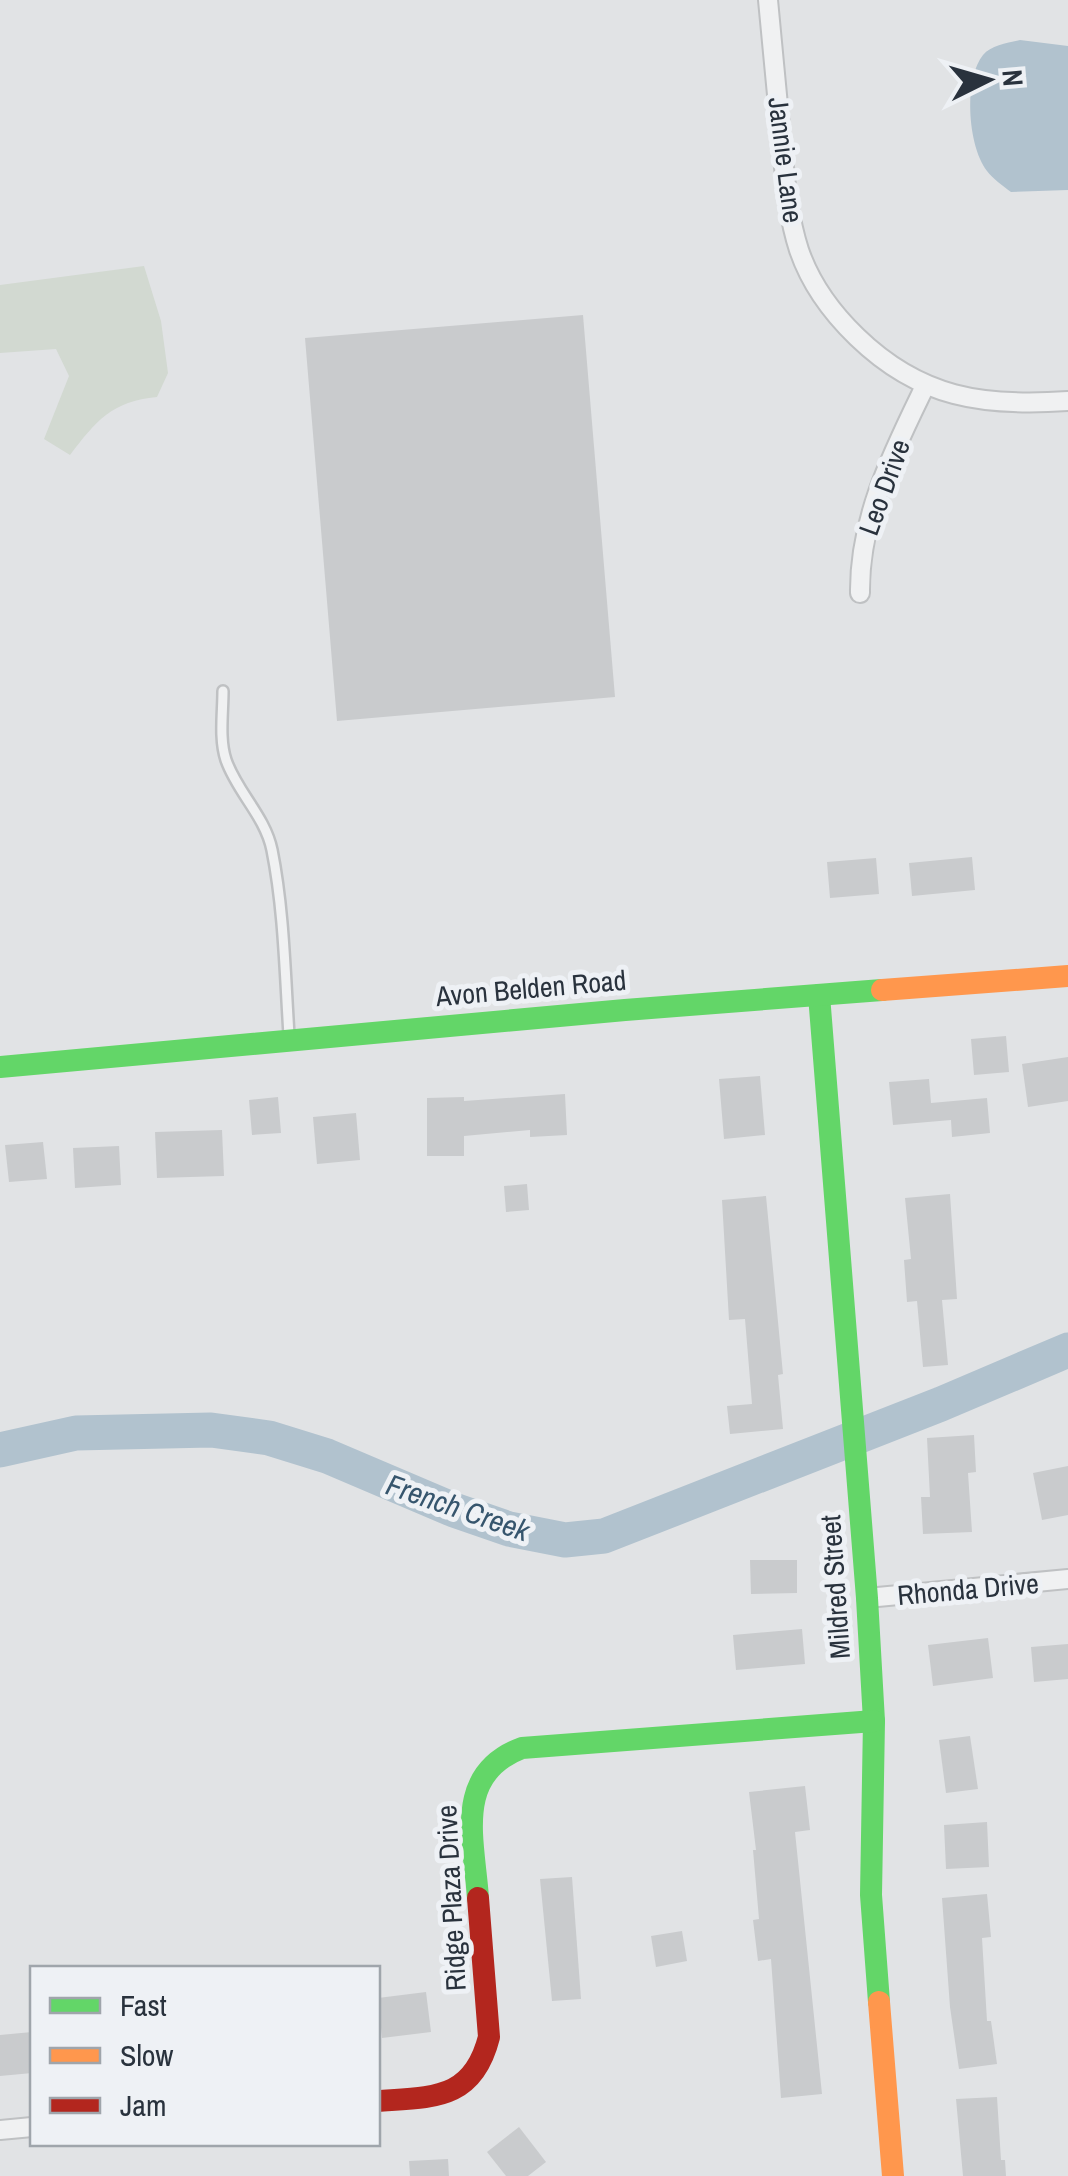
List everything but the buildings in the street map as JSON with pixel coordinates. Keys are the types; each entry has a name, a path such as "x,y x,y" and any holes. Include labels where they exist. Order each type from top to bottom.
{"street":[{"name":"Jannie Lane","path":"768,0 789,212 809,277 826,304 875,354 925,386 1010,403 1068,402"},
{"name":"Leo Drive","path":"860,593 860,557 868,520 925,386"},
{"name":"Avon Belden Road","path":"0,1067 1068,976"},
{"name":"Mildred Street","path":"819,995 867,1598 874,1720 871,1896 892,2176"},
{"name":"Rhonda Drive","path":"867,1598 1068,1579"},
{"name":"Ridge Plaza Drive","path":"380,2101 434,2096 458,2089 481,2067 487,2052 472,1813 477,1782 494,1762 522,1748 874,1720"},
{"path":"0,2130 30,2127"}],"lane":[{"path":"223,691 226,761 272,846 290,1040"}],"shaded area":[{"path":"144,266 161,321 168,373 157,397 128,403 106,415 70,455 44,439 69,376 56,349 0,353 0,285"}],"water":[{"path":"1020,40 1068,46 1068,190 1011,192 987,171 976,146 970,96 977,66 990,49"}],"waterway":[{"name":"French Creek","path":"0,1450 76,1433 211,1430 269,1438 327,1456 509,1529 565,1540 604,1536 1068,1350"}],"traffic: fast":[{"path":"0,1067 882,990"},
{"path":"819,995 867,1598 874,1721 871,1895 879,2002"},
{"path":"478,1898 472,1832 477,1792 485,1774 522,1748 874,1721"}],"traffic: slow":[{"path":"882,990 1068,976"},
{"path":"879,2002 893,2176"}],"traffic: jam":[{"path":"380,2101 448,2091 462,2084 482,2058 489,2037 478,1898"}]}
